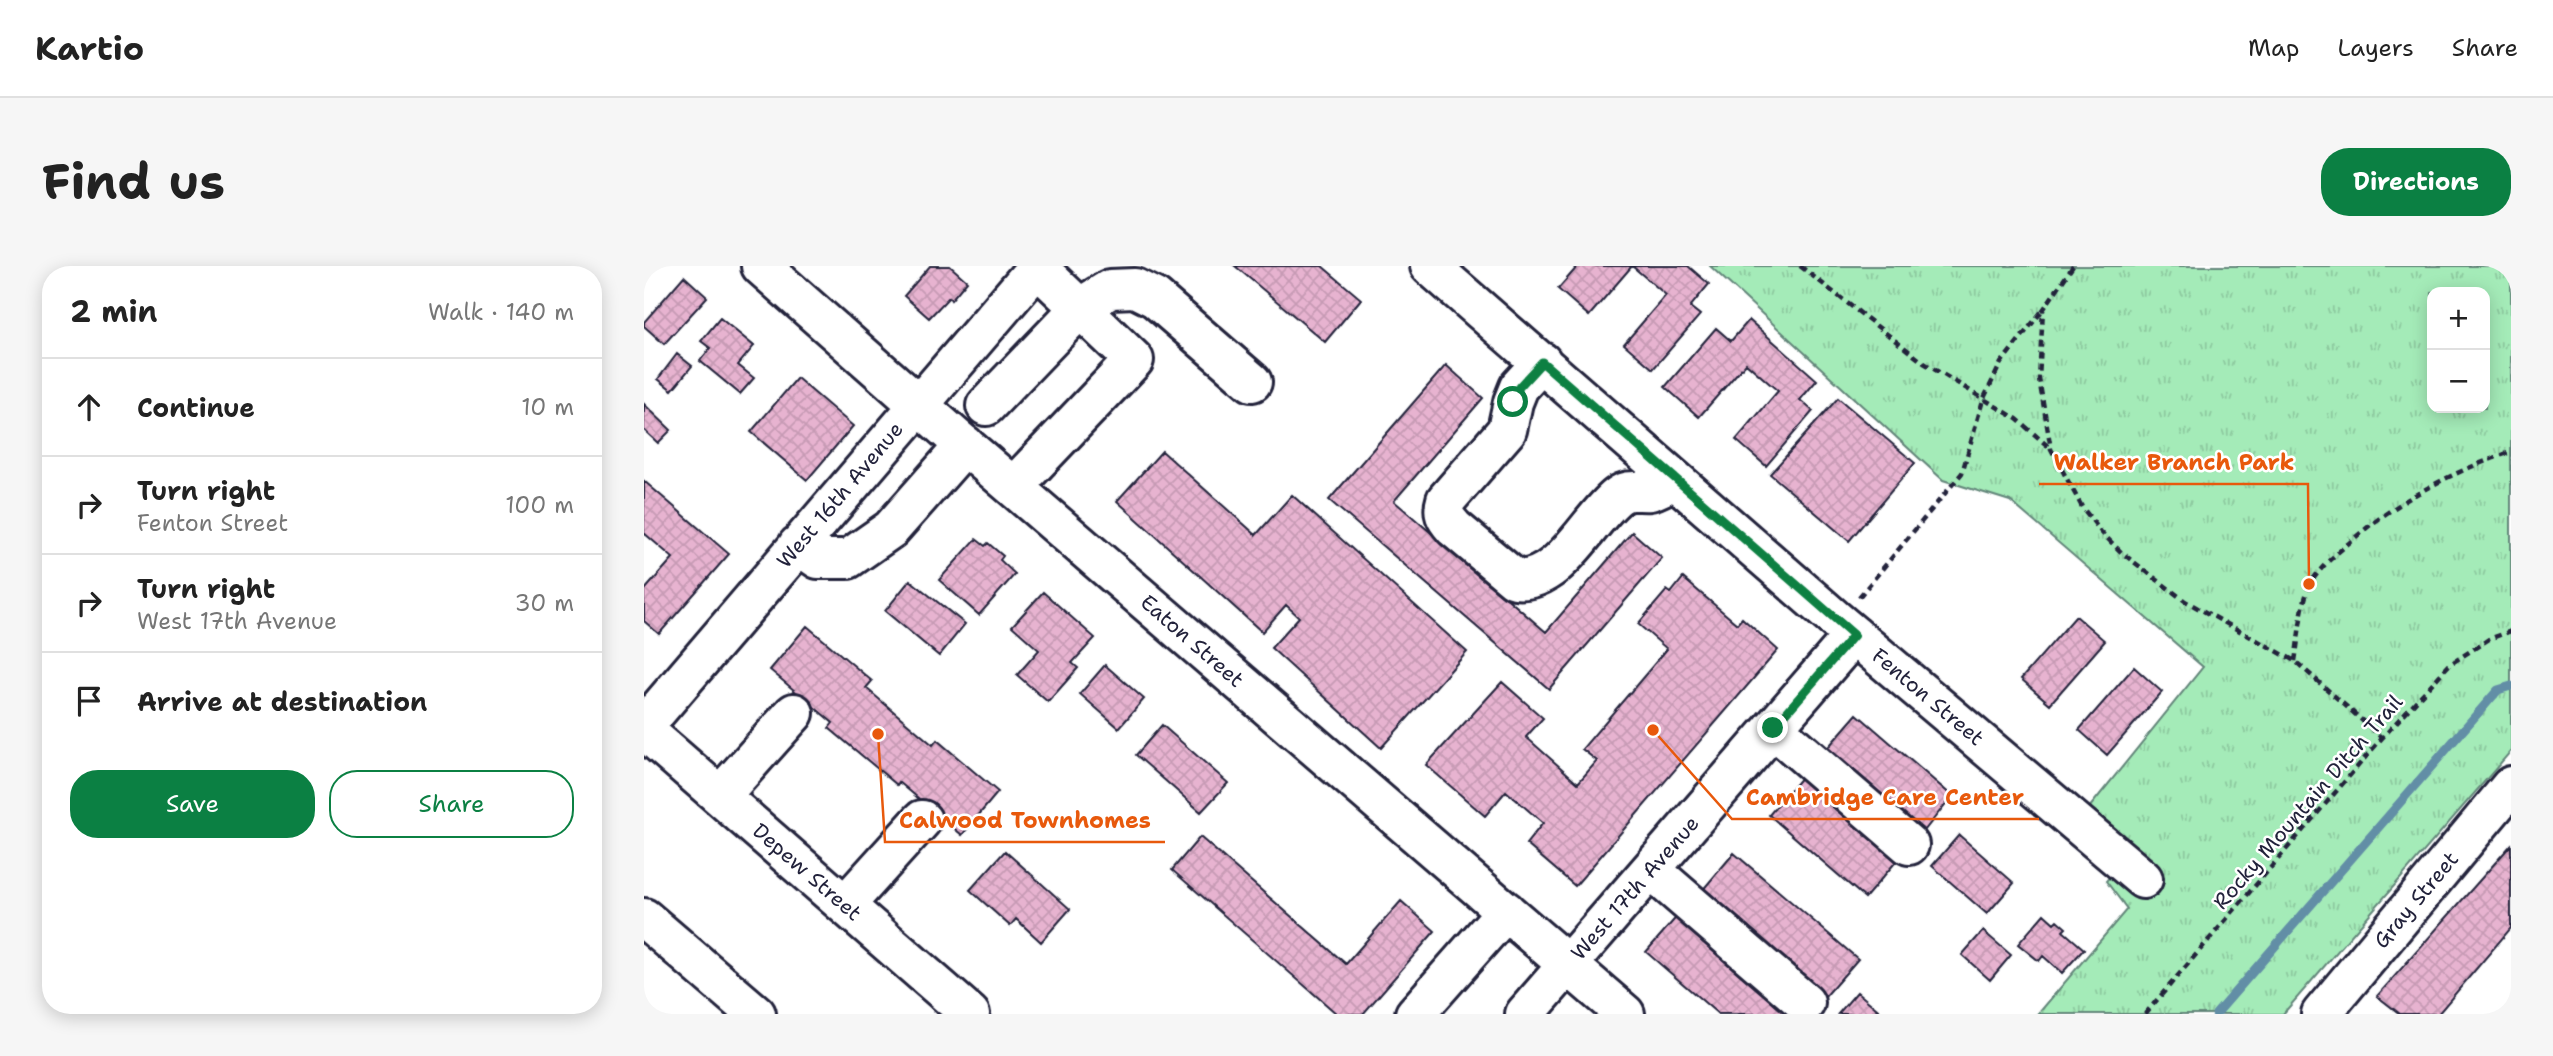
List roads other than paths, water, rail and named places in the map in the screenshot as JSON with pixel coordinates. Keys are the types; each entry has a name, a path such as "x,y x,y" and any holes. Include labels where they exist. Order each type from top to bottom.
{"street":[{"name":"Eaton Street","path":"761,266 1013,487 1625,1014"},
{"name":"Fenton Street","path":"1430,266 1675,480 1855,618 2143,879"},
{"name":"West 16th Avenue","path":"644,728 872,457 1038,267"},
{"path":"1013,487 1134,360 1038,267"},
{"path":"986,406 1081,307 1110,289 1135,288 1155,298 1252,382"},
{"path":"1542,362 1519,387 1507,430 1446,500 1443,510 1446,519 1454,528 1515,579 1525,581 1555,565 1619,495 1635,489 1649,491 1675,480"},
{"path":"798,545 818,559 848,559 891,529 965,445"},
{"path":"872,457 919,498"},
{"name":"West 17th Avenue","path":"1525,1014 1773,728 1855,618"},
{"path":"720,796 794,713"},
{"name":"Depew Street","path":"644,728 970,1014"},
{"path":"1773,728 1909,845"},
{"name":"Gray Street","path":"2321,1014 2511,786"},
{"path":"845,905 922,820"},
{"path":"1651,870 1805,1003"},
{"path":"1415,1014 1506,912"},
{"path":"644,918 756,1014"}],"waterway":[{"path":"2216,1014 2498,690 2511,686"}],"place":[{"name":"Walker Branch Park","path":"2309,584"},
{"name":"Cambridge Care Center","path":"1653,730"},
{"name":"Calwood Townhomes","path":"878,734"}]}
